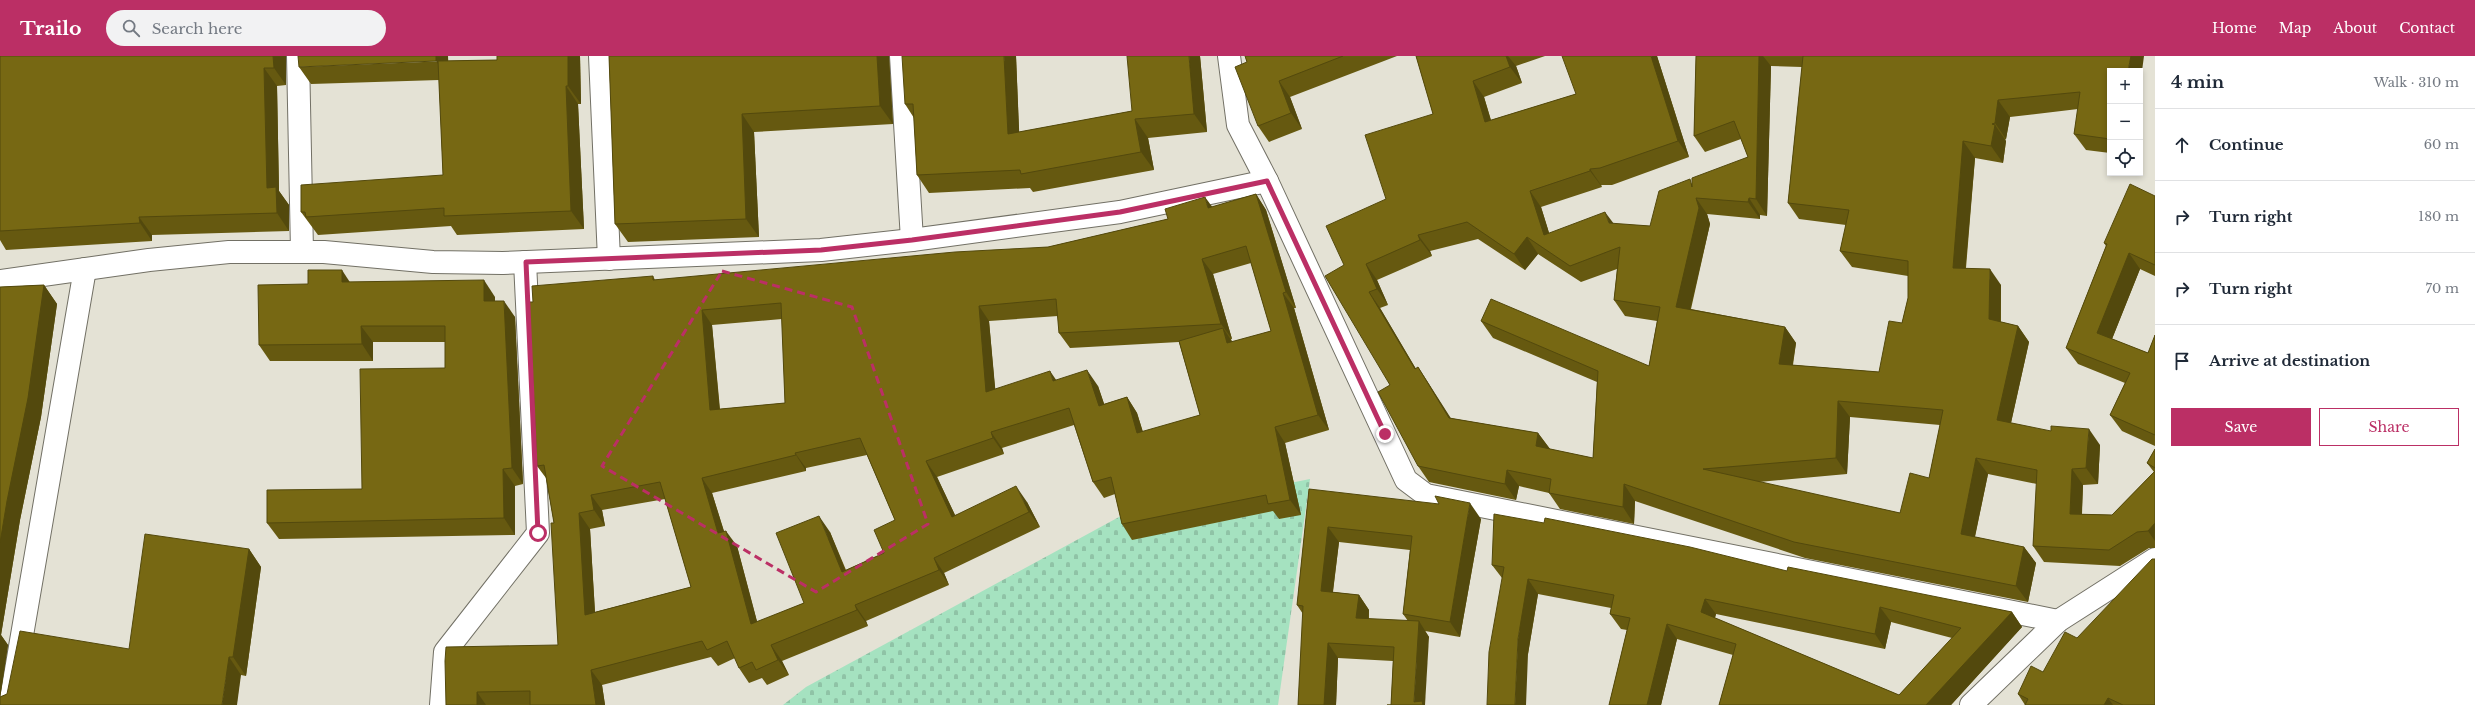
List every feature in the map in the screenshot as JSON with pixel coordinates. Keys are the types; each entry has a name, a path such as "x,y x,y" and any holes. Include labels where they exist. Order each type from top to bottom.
{"street":[{"path":"298,56 302,251"},
{"path":"600,56 609,259"},
{"path":"901,56 912,240"},
{"path":"1229,56 1238,125 1267,181 1406,480 1426,495 2058,621"},
{"path":"0,281 149,260 229,252 302,251 433,262 526,262 821,250 912,240 1120,212 1267,181"},
{"path":"441,705 445,652 538,533 526,262"},
{"path":"10,705 85,269"},
{"path":"1971,705 2058,621 2155,559"}],"highlighted area":[{"path":"722,271 852,307 928,524 816,592 602,466"}],"green space":[{"path":"1310,479 1278,705 783,705 806,687 1119,517"}],"building":[{"path":"0,56 273,56 274,68 264,68 267,188 276,187 277,213 139,217 140,223 0,231"},
{"path":"298,56 436,56 436,61 299,67"},
{"path":"497,56 568,56 568,86 566,86 571,211 444,216 444,208 306,217 305,212 301,212 301,185 443,175 438,61 497,60"},
{"path":"609,56 877,56 880,106 742,114 746,219 615,224"},
{"path":"902,56 1004,56 1008,134 1132,111 1127,56 1189,56 1194,114 1135,119 1141,152 1021,174 1020,170 917,175 913,104 905,104"},
{"path":"1245,56 1343,56 1279,81 1291,113 1258,126 1235,67 1247,62"},
{"path":"1416,56 1506,56 1510,67 1473,81 1485,122 1576,94 1562,56 1651,56 1678,141 1600,168 1590,169 1590,171 1530,191 1544,235 1605,212 1609,223 1650,226 1659,191 1690,179 1692,187 1692,178 1748,157 1734,121 1694,136 1696,56 1759,56 1756,199 1749,198 1748,202 1696,198 1699,208 1676,307 1785,327 1779,364 1879,372 1889,321 1902,323 1908,298 1908,261 1840,251 1849,210 1788,203 1803,56 2131,56 2129,68 2107,68 2107,139 2074,134 2080,92 1998,100 1995,123 1992,124 1995,125 1991,146 1963,141 1953,268 1990,269 1989,319 2018,326 1997,420 2051,431 2051,426 2089,429 2086,468 2072,469 2070,514 2112,515 2155,471 2155,523 2148,531 2137,532 2109,550 2033,546 2037,470 1976,458 1961,534 2024,547 2016,586 1794,542 1624,484 1623,507 1549,493 1551,479 1507,470 1505,484 1418,466 1378,392 1390,385 1325,276 1344,265 1326,226 1386,199 1365,135 1433,114","holes":["1467,222 1514,254 1527,237 1570,266 1620,247 1614,300 1660,307 1649,366 1491,299 1481,321 1598,371 1593,458 1536,446 1538,433 1449,418 1418,367 1415,369 1369,292 1377,289 1366,264 1420,240 1418,235","1838,401 1943,410 1929,478 1910,473 1900,513 1703,469 1836,458"]},
{"path":"2130,184 2155,196 2155,265 2129,253 2097,333 2148,353 2155,335 2155,435 2110,415 2130,373 2066,348 2107,244 2104,243"},
{"path":"1256,194 1286,292 1283,293 1318,415 1275,427 1290,500 1268,504 1266,495 1122,524 1111,477 1093,482 1069,408 991,432 993,438 926,461 952,517 1016,486 1029,512 934,558 939,570 855,605 857,610 771,645 778,660 756,670 752,662 739,668 727,641 707,650 702,641 591,670 596,705 530,705 530,691 477,692 477,705 446,705 446,647 558,645 551,523 554,523 544,465 537,466 529,302 533,302 532,286 653,276 653,280 955,252 1048,247 1168,219 1165,209 1205,197 1208,208","holes":["1246,246 1271,331 1227,343 1223,328 1179,341 1200,415 1137,433 1127,397 1099,406 1087,370 1053,381 1050,371 986,392 979,306 1056,299 1059,333 1221,324 1202,259","781,303 785,403 710,410 702,310","860,438 895,520 874,530 884,553 842,572 819,516 776,533 804,603 751,624 726,531 718,533 702,478 796,455 795,453","660,482 691,587 585,615 579,513 594,510 591,495"]},
{"path":"308,270 342,270 342,282 484,280 484,301 504,301 512,468 503,469 504,518 267,523 267,490 362,489 360,369 445,368 445,326 361,326 362,344 259,345 258,285 308,284"},
{"path":"44,285 28,398 0,543 0,287"},
{"path":"2155,449 2155,468 2147,463"},
{"path":"1309,489 1439,504 1435,496 1470,503 1450,622 1403,614 1412,536 1328,527 1321,591 1359,595 1356,618 1419,621 1414,702 1422,701 1423,705 1391,705 1394,647 1328,643 1324,705 1298,705 1303,606 1297,605"},
{"path":"1494,514 1544,523 1545,518 1690,547 1787,571 1788,567 2012,612 1926,705 1719,705 1736,644 1667,624 1647,705 1609,705 1630,618 1610,614 1614,595 1528,579 1518,639 1515,705 1487,705 1489,652 1504,567 1492,565","holes":["1705,599 1875,634 1880,607 1961,628 1899,695 1701,612"]},
{"path":"145,534 249,549 233,657 229,657 222,705 0,705 0,697 7,694 20,631 129,649"},
{"path":"2152,559 2155,559 2155,705 2123,705 2108,698 2104,705 2025,705 2028,699 2018,694 2031,666 2043,672 2065,632 2077,638"}],"route":[{"path":"538,533 526,262 707,256 821,250 912,240 1120,212 1267,181 1385,434"}]}
